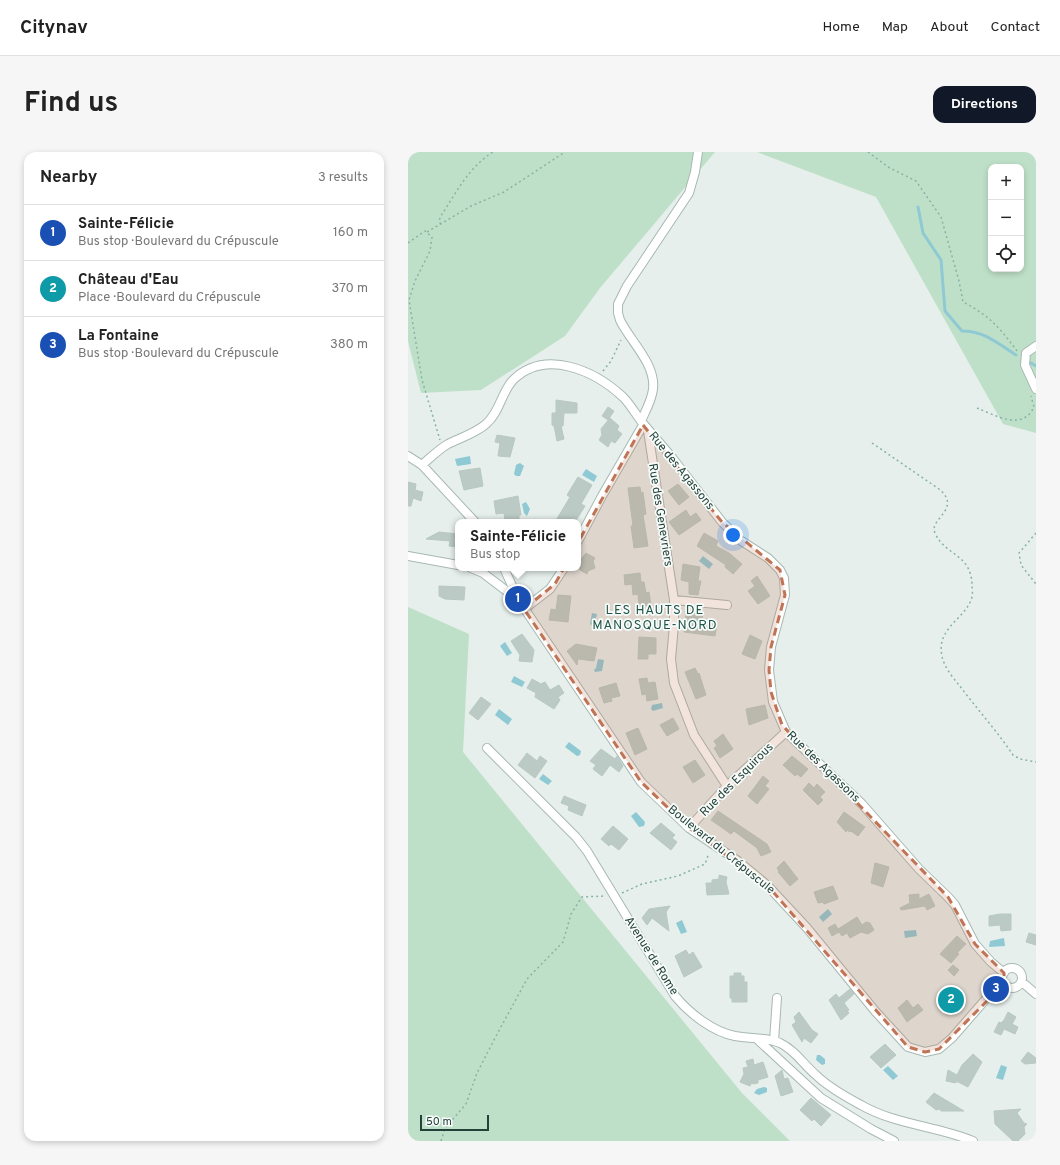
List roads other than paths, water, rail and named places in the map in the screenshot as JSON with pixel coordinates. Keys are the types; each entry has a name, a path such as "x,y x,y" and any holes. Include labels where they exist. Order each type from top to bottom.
{"street":[{"path":"581,535 602,496 644,426 652,396 653,383 647,365 625,329 618,313 621,297 689,192 695,172 698,152"},
{"path":"1033,391 1024,360 1026,353 1036,346"},
{"name":"Rue des Agassons","path":"422,465 443,447 486,424 497,411 508,387 521,374 531,369 549,365 570,366 582,369 623,398 722,522 740,540 768,558 780,570 784,578 785,595 772,647 769,670 773,702 786,732 862,804 919,869 948,897 955,905 975,944 991,962 1004,973"},
{"name":"Rue des Genevriers","path":"644,426 674,600 674,626 671,659 674,683 694,735 727,786"},
{"path":"408,456 422,465 472,519"},
{"path":"408,556 455,564"},
{"path":"480,571 518,599"},
{"path":"505,571 518,599"},
{"path":"524,609 550,589 562,571"},
{"name":"Boulevard du Crépuscule","path":"518,599 635,775 689,828 738,861 767,885 807,928 875,1011 908,1047 925,1052 939,1049 952,1038 988,996 1004,984"},
{"path":"674,600 727,605"},
{"name":"Rue des Esquirous","path":"689,828 727,786 786,732"},
{"name":"Avenue de Rome","path":"487,748 576,837 587,851 681,1003 723,1032 735,1036 774,1041 794,1053 816,1076 825,1083 870,1110 898,1121 936,1128 973,1141"},
{"path":"1022,982 1011,988 1004,984 1002,980 1004,973 1009,968 1016,968 1021,972 1022,982 1036,994"},
{"path":"774,1041 777,998"},
{"path":"757,1039 821,1098 871,1129 894,1141"}],"water":[{"path":"470,456 471,464 457,466 455,459"},
{"path":"520,463 524,466 520,476 516,476 514,474 516,465"},
{"path":"586,469 597,476 594,482 582,475"},
{"path":"526,502 530,509 527,516 524,513 522,504"},
{"path":"703,556 713,564 709,569 699,561"},
{"path":"592,613 597,614 594,627 590,624"},
{"path":"505,642 512,653 507,656 500,646"},
{"path":"598,659 604,660 602,671 595,672 594,670"},
{"path":"514,676 525,682 522,687 511,682"},
{"path":"662,703 663,708 653,711 651,709 652,705"},
{"path":"499,709 512,719 508,725 495,715"},
{"path":"569,742 581,751 580,755 577,756 565,747"},
{"path":"543,774 552,781 548,785 539,779"},
{"path":"636,812 645,822 644,826 639,827 631,816"},
{"path":"828,909 832,914 823,922 819,917"},
{"path":"682,920 687,932 681,934 676,923"},
{"path":"916,930 917,936 905,938 904,931"},
{"path":"1004,938 1005,946 989,947 990,941"},
{"path":"817,1055 820,1055 825,1059 825,1064 822,1065 816,1060"},
{"path":"1001,1065 1007,1067 1003,1080 996,1078"},
{"path":"888,1066 898,1076 893,1080 883,1070"},
{"path":"764,1087 767,1088 767,1092 759,1095 754,1093 757,1089"}],"waterway":[{"path":"918,207 923,233 941,260 945,311 962,331 984,335 1016,355"},
{"path":"1031,363 1036,366"}],"place":[{"name":"Sainte-Félicie","path":"518,599"},
{"name":"La Fontaine","path":"996,989"},
{"name":"Château d'Eau","path":"951,1000"}],"district":[{"name":"LES HAUTS DE MANOSQUE-NORD","path":"655,618"}]}
